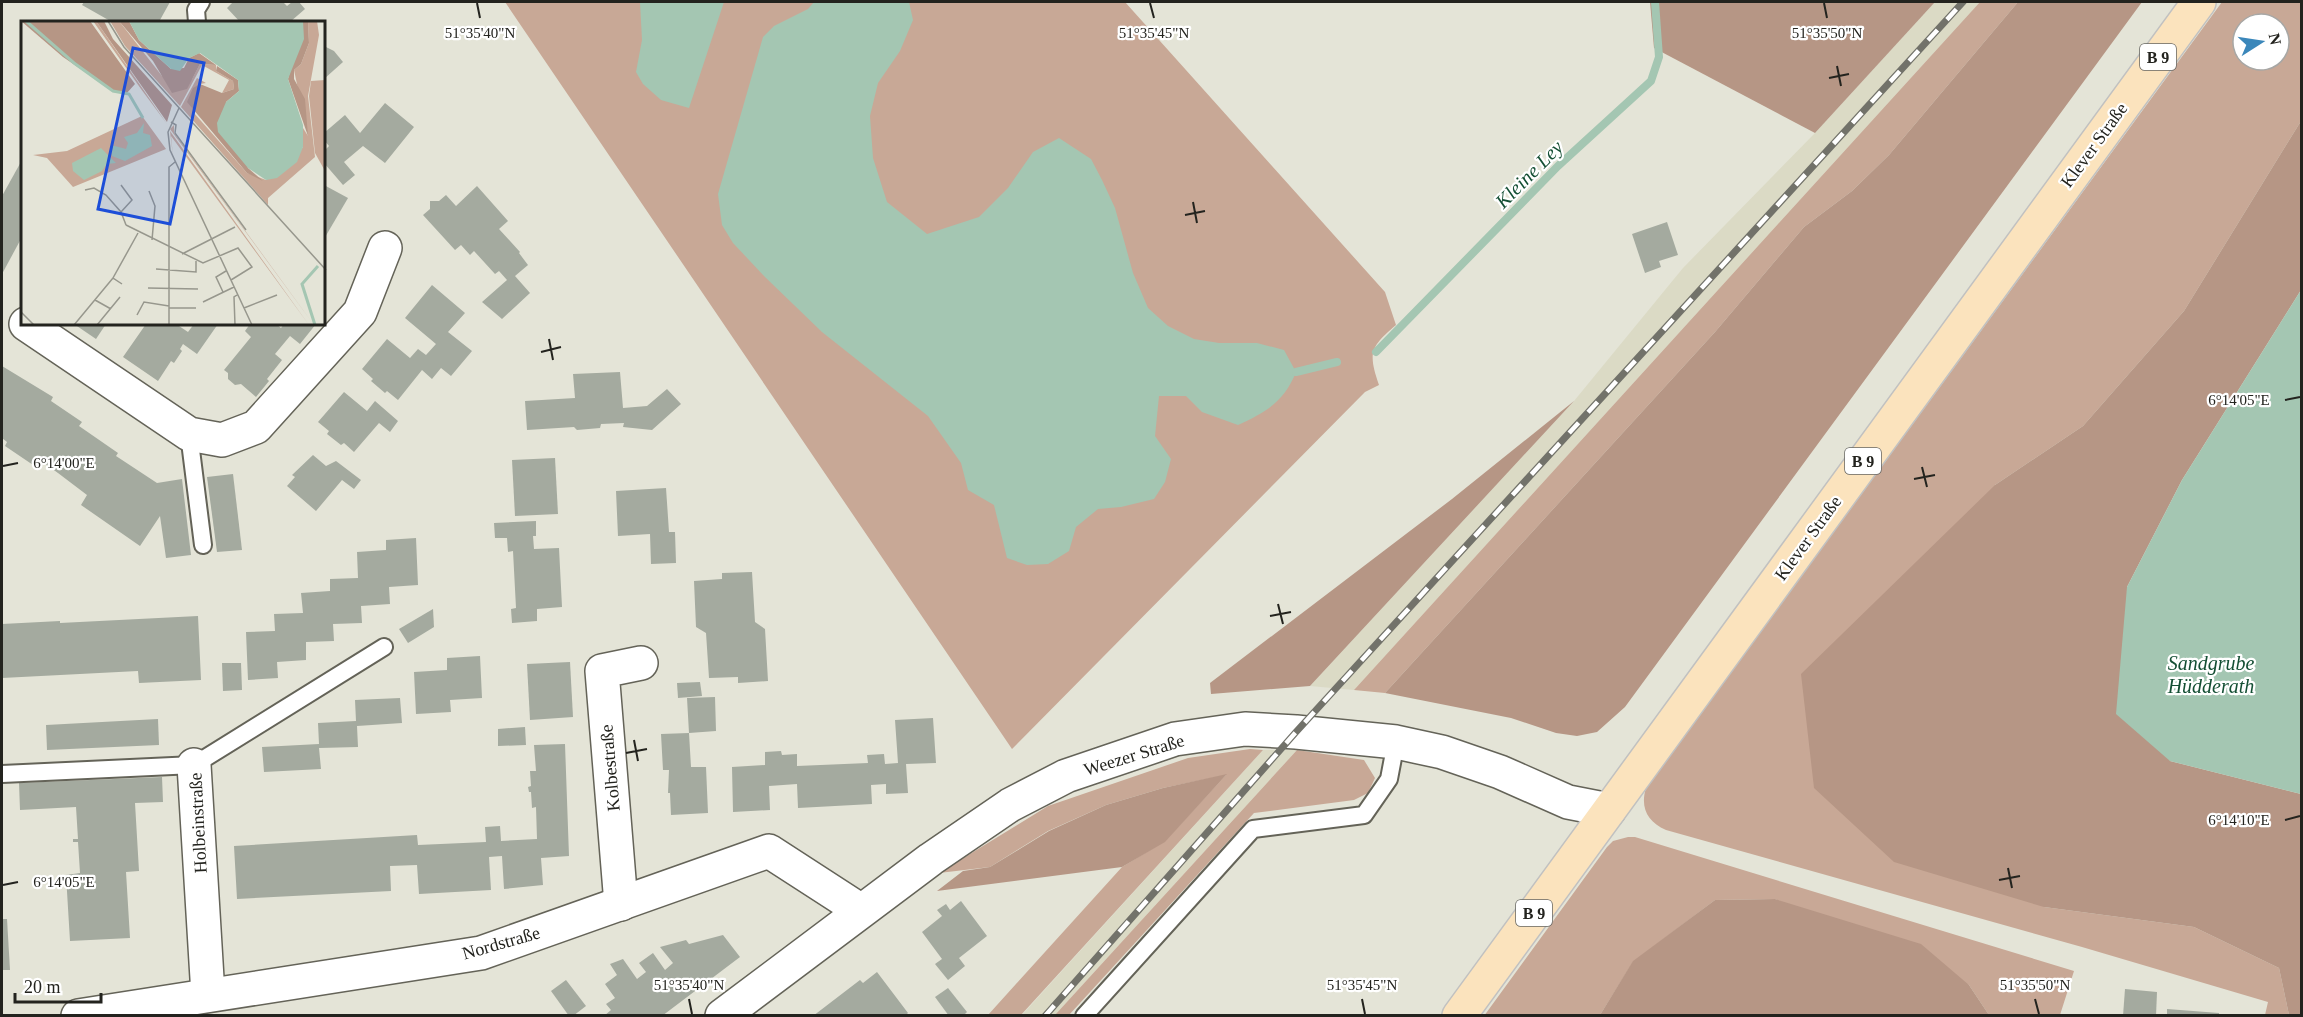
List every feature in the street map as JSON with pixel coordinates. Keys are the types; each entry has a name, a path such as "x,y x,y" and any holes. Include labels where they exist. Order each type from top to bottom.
{"main road":[{"name":"Klever Straße","path":"1459,1016 2199,2"}],"street":[{"path":"27,326 189,434 222,440 256,427 360,312 385,248"},
{"path":"2,335 21,326"},
{"name":"Kolbestraße","path":"621,904 602,671 641,663"},
{"name":"Weezer Straße","path":"722,1016 860,910 1010,805 1066,776 1175,739 1245,729 1396,742 1442,752 1500,772 1568,802 1609,810"},
{"name":"Holbeinstraße","path":"194,765 208,995"},
{"name":"Nordstraße","path":"78,1016 481,953 769,851 860,910"}],"lane":[{"path":"197,21 196,10 201,2"},
{"path":"189,434 202,545"},
{"name":"Holbeinstraße","path":"194,765 384,647"},
{"path":"1084,1016 1253,829 1364,814 1389,779 1396,742"},
{"path":"2,774 194,765"}],"shaded area":[{"path":"505,2 1125,2 1385,292 1396,325 1381,339 1374,351 1373,365 1379,385 1365,392 1012,749"},
{"path":"1650,2 1935,2 1815,133 1654,48"},
{"path":"1935,2 1980,2 1354,690 1310,686 1574,401 1683,268 1815,133"},
{"path":"1980,2 2018,2 1889,155 1852,191 1804,227 1715,332 1385,693 1354,690"},
{"path":"2018,2 2142,2 1625,707 1597,732 1577,736 1556,733 1511,718 1385,693 1715,332 1804,227 1852,191 1889,155"},
{"path":"2222,2 2301,2 2301,121 2184,311 2083,426 1995,485 2044,907 2194,927 2279,968 2289,1015 2265,1015 2268,1002 1666,830 1650,818 1645,808 1646,788"},
{"path":"2301,121 2301,290 2182,480 2127,587 2170,761 2301,794 2301,1015 2289,1015 2279,968 2194,927 2044,907 1894,862 1814,788 1801,674 1995,485 2083,426 2184,311"},
{"path":"1574,401 1310,686 1211,694 1210,683 1452,499"},
{"path":"1250,749 1263,750 1021,1015 988,1015 1122,867 1165,841 1226,775 1163,788 1106,805 1048,831 990,867 939,873 1048,806 1188,758"},
{"path":"1263,750 1297,750 1055,1015 1021,1016"},
{"path":"1297,750 1364,760 1375,778 1368,793 1354,800 1254,813 1069,1015 1055,1015"},
{"path":"1227,774 1165,842 1122,867 937,891 963,871 990,867 1049,831 1106,805 1163,788"},
{"path":"1635,837 2074,971 2060,1015 1989,1015 1969,985 1775,899 1715,900 1633,962 1600,1015 1484,1016 1607,847 1613,841"},
{"path":"1775,899 1921,944 1969,985 1989,1015 1600,1015 1633,961 1715,900"}],"water":[{"path":"640,2 724,2 689,108 661,100 643,84 636,72 642,40"},
{"path":"814,2 909,2 913,20 900,51 878,83 870,116 873,158 887,202 927,234 979,217 1008,188 1033,152 1059,138 1091,159 1102,180 1115,208 1133,273 1148,308 1168,326 1194,339 1219,343 1257,343 1284,350 1296,372 1280,399 1238,425 1202,412 1186,396 1159,396 1155,436 1171,459 1165,482 1154,499 1121,507 1098,509 1076,527 1069,551 1048,564 1027,565 1007,558 994,505 968,490 961,463 928,416 822,332 733,243 722,225 718,194 763,37 774,26 808,9"},
{"name":"Sandgrube Hüdderath","path":"2301,290 2301,794 2170,761 2116,714 2127,587 2182,480"}],"building":[{"path":"84,2 170,2 162,21 110,21 82,5"},
{"path":"233,2 283,2 287,6 292,2 299,2 305,9 291,21 239,21 227,8"},
{"path":"326,47 334,51 343,62 326,77"},
{"path":"385,103 414,127 385,163 363,146 344,162 355,175 343,185 326,165 326,149 329,146 326,142 326,131 345,115 360,133"},
{"path":"21,162 21,239 2,274 2,196"},
{"path":"326,186 348,198 326,236"},
{"path":"477,186 508,221 499,229 520,252 528,265 515,276 530,293 502,319 482,302 507,280 499,271 495,274 474,251 470,255 461,245 455,250 423,215 430,209 430,201 439,201 446,195 456,206"},
{"path":"1667,222 1678,255 1659,261 1661,267 1645,273 1632,234"},
{"path":"432,285 465,313 448,332 472,351 451,376 441,368 432,379 422,370 398,400 371,381 373,379 362,369 387,339 410,358 418,349 426,355 436,344 405,318"},
{"path":"77,326 105,326 96,339"},
{"path":"145,326 179,326 188,332 192,326 217,326 197,354 183,344 180,349 182,351 174,363 171,361 158,381 123,357"},
{"path":"249,326 278,326 281,328 282,326 314,326 300,344 290,336 275,354 282,360 256,397 241,384 235,385 228,379 228,373 224,370 251,337 245,331"},
{"path":"2,366 53,397 51,401 82,422 79,426 118,453 116,456 157,483 182,479 191,555 166,558 160,516 140,546 81,505 87,495 58,473 44,463 39,469 5,446 7,442 2,438"},
{"path":"620,372 623,408 647,406 667,389 681,404 652,430 623,427 624,423 601,424 600,428 577,430 574,427 527,430 525,401 575,398 573,374"},
{"path":"344,392 367,411 375,401 398,421 390,432 379,423 354,452 344,443 341,445 327,434 329,431 318,422"},
{"path":"313,455 326,466 336,461 361,480 354,489 342,480 316,511 287,486 295,477 292,475"},
{"path":"555,458 558,514 515,516 512,460"},
{"path":"233,474 242,550 217,552 207,477"},
{"path":"666,488 669,532 675,532 676,563 651,564 650,534 618,536 616,491"},
{"path":"536,521 536,536 533,536 534,549 559,548 562,607 537,609 537,621 512,623 511,609 516,608 513,551 508,552 507,538 495,538 494,523"},
{"path":"416,538 418,585 389,587 390,604 361,606 362,623 333,624 334,641 306,642 306,660 277,662 278,678 248,680 246,632 275,631 274,614 303,613 301,593 330,591 330,579 358,578 357,552 386,550 386,540"},
{"path":"752,572 755,622 765,629 768,681 738,683 738,677 709,678 706,633 696,627 694,581 722,579 722,573"},
{"path":"433,609 434,627 408,643 399,629"},
{"path":"198,616 201,680 139,683 138,671 2,678 2,624"},
{"path":"480,656 482,698 450,700 451,712 416,714 414,672 447,670 447,658"},
{"path":"570,662 573,717 530,720 527,664"},
{"path":"222,663 241,663 242,690 223,691"},
{"path":"700,682 702,696 678,698 677,683"},
{"path":"715,697 716,731 689,733 687,698"},
{"path":"400,698 402,723 357,726 358,747 319,748 321,769 264,772 262,747 319,744 318,723 356,721 355,700"},
{"path":"933,718 936,763 906,764 908,793 886,794 886,784 871,785 872,804 798,808 797,784 769,786 770,810 733,812 732,767 765,765 765,752 781,751 782,755 797,754 797,766 868,763 867,755 884,754 885,764 898,763 895,720"},
{"path":"158,719 159,745 47,750 46,725"},
{"path":"525,727 526,745 498,746 498,729"},
{"path":"689,733 691,767 706,767 708,813 671,815 670,793 668,793 669,770 663,770 661,734"},
{"path":"565,744 569,856 541,858 543,885 504,889 502,856 489,857 491,890 419,894 417,865 390,866 391,891 237,899 234,846 417,835 418,845 486,842 485,827 500,826 501,841 537,839 536,807 532,808 531,792 528,787 531,786 530,771 536,771 534,745"},
{"path":"162,777 163,802 135,803 139,871 126,872 130,938 70,941 66,875 80,873 78,842 73,842 73,839 78,839 76,807 20,810 19,783"},
{"path":"961,901 987,936 959,958 965,966 948,980 935,964 942,959 922,932 942,916 937,910 946,904 950,910"},
{"path":"2,919 7,919 10,970 2,970"},
{"path":"723,935 740,957 662,1016 604,1016 611,1010 606,1004 615,998 605,984 617,975 610,964 623,959 637,979 646,972 639,963 653,953 665,970 673,963 660,947 686,940 689,944"},
{"path":"877,972 908,1013 905,1016 813,1016 860,980 863,983"},
{"path":"566,980 586,1006 573,1016 569,1016 551,991"},
{"path":"948,988 967,1012 963,1016 949,1016 935,997"},
{"path":"2125,989 2157,992 2156,1016 2123,1016"},
{"path":"2167,1009 2219,1013 2219,1016 2167,1016"}],"waterway":[{"name":"Kleine Ley","path":"1376,352 1558,166 1651,81 1659,57 1655,2"},
{"name":"Kleine Ley","path":"1296,372 1337,362"}],"railway":[{"path":"1045,1016 1296,732 1963,2"}]}
